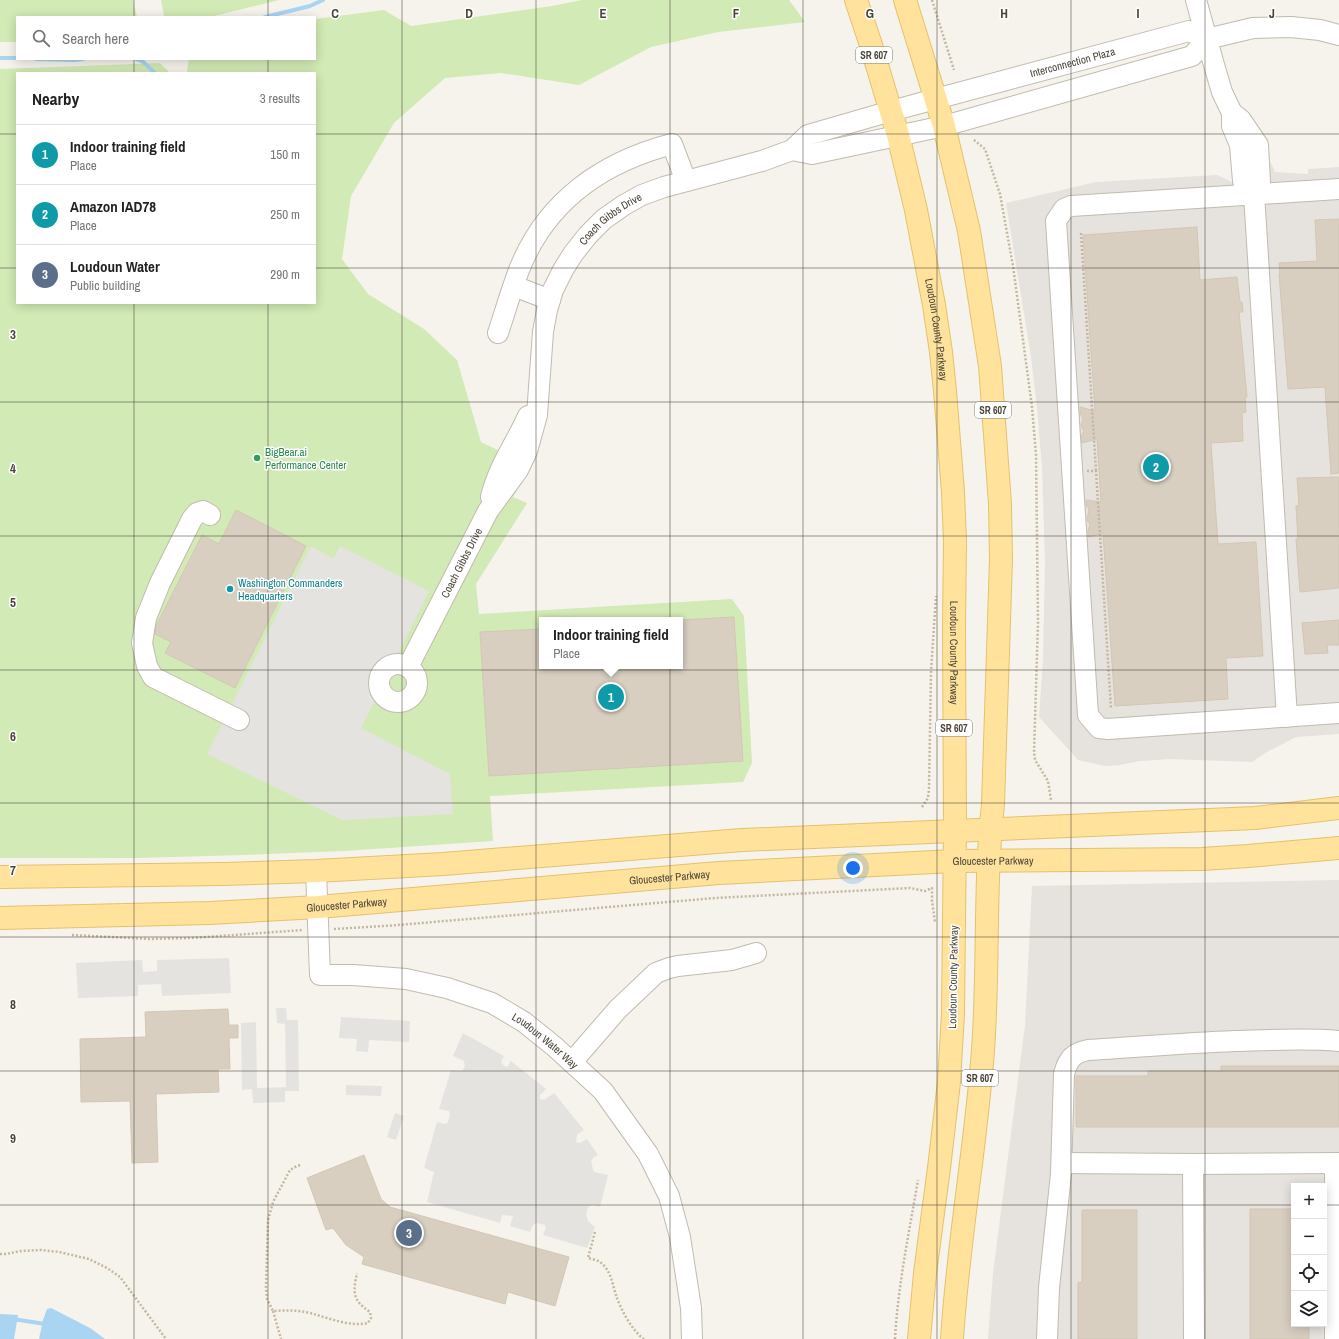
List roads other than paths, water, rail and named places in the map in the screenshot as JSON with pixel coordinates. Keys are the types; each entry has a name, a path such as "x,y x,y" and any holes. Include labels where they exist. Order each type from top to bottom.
{"main road":[{"name":"Loudoun County Parkway","path":"856,0 898,135 916,210 933,298 946,391 955,541 955,830 953,1014 949,1082 925,1273 919,1339"},
{"name":"SR 607","path":"905,0 937,99 969,231 990,366 1000,504 1001,575 994,788 990,829 986,933 986,1006 972,1157 961,1239 952,1339"},
{"path":"0,877 224,874 316,871 443,864 742,840 1255,818 1339,808"},
{"name":"Gloucester Parkway","path":"0,918 194,914 318,907 719,873 954,861 1202,859 1339,848"}],"street":[{"path":"1196,0 1222,92 1232,114 1241,120 1258,145 1260,182 1254,194 1287,717"},
{"path":"944,126 1192,56 1207,39 1253,28 1298,28 1320,30 1339,35"},
{"name":"Interconnection Plaza","path":"937,99 1189,31 1207,39"},
{"name":"Coach Gibbs Drive","path":"408,666 488,511 493,487 501,466 526,422 539,392 543,332 553,290 573,254 588,236 604,219 624,204 642,195 792,150 808,135 937,99"},
{"name":"Coach Gibbs Drive","path":"792,150 812,154 944,126"},
{"path":"498,333 520,269 535,237 548,218 566,198 589,181 615,165 649,150 672,144 686,181"},
{"path":"1339,189 1071,206 1064,209 1056,221 1088,715 1093,723 1099,728 1108,729 1339,714"},
{"path":"514,286 550,300"},
{"path":"210,515 203,511 197,513 192,519 160,583 146,618 142,643 147,666 153,677 239,720"},
{"name":"Loudoun Water Way","path":"316,871 320,976 406,979 447,988 492,1003 524,1022 572,1062 603,1091 648,1154 669,1196 680,1237 691,1308 692,1339"},
{"path":"572,1062 618,1009 656,973 678,966 732,960 756,954"},
{"path":"1047,1339 1049,1288 1062,1163 1064,1074 1072,1057 1079,1052 1088,1050 1183,1043 1263,1040 1339,1041"},
{"path":"1062,1163 1337,1163 1335,1339"},
{"path":"1194,1164 1194,1339"}],"water":[{"path":"51,1308 90,1328 105,1339 39,1339 47,1309"},
{"path":"0,1314 18,1315 14,1339 0,1339"}],"waterway":[{"path":"269,16 310,6 323,0"},
{"path":"0,58 16,58"},
{"path":"139,60 154,72"},
{"path":"13,1319 45,1324 47,1326"}],"place":[{"name":"BigBear.ai Performance Center","path":"257,458"},
{"name":"Amazon IAD78","path":"1156,467"},
{"name":"Washington Commanders Headquarters","path":"230,589"},
{"name":"Indoor training field","path":"611,697"},
{"name":"Loudoun Water","path":"409,1233"}]}
